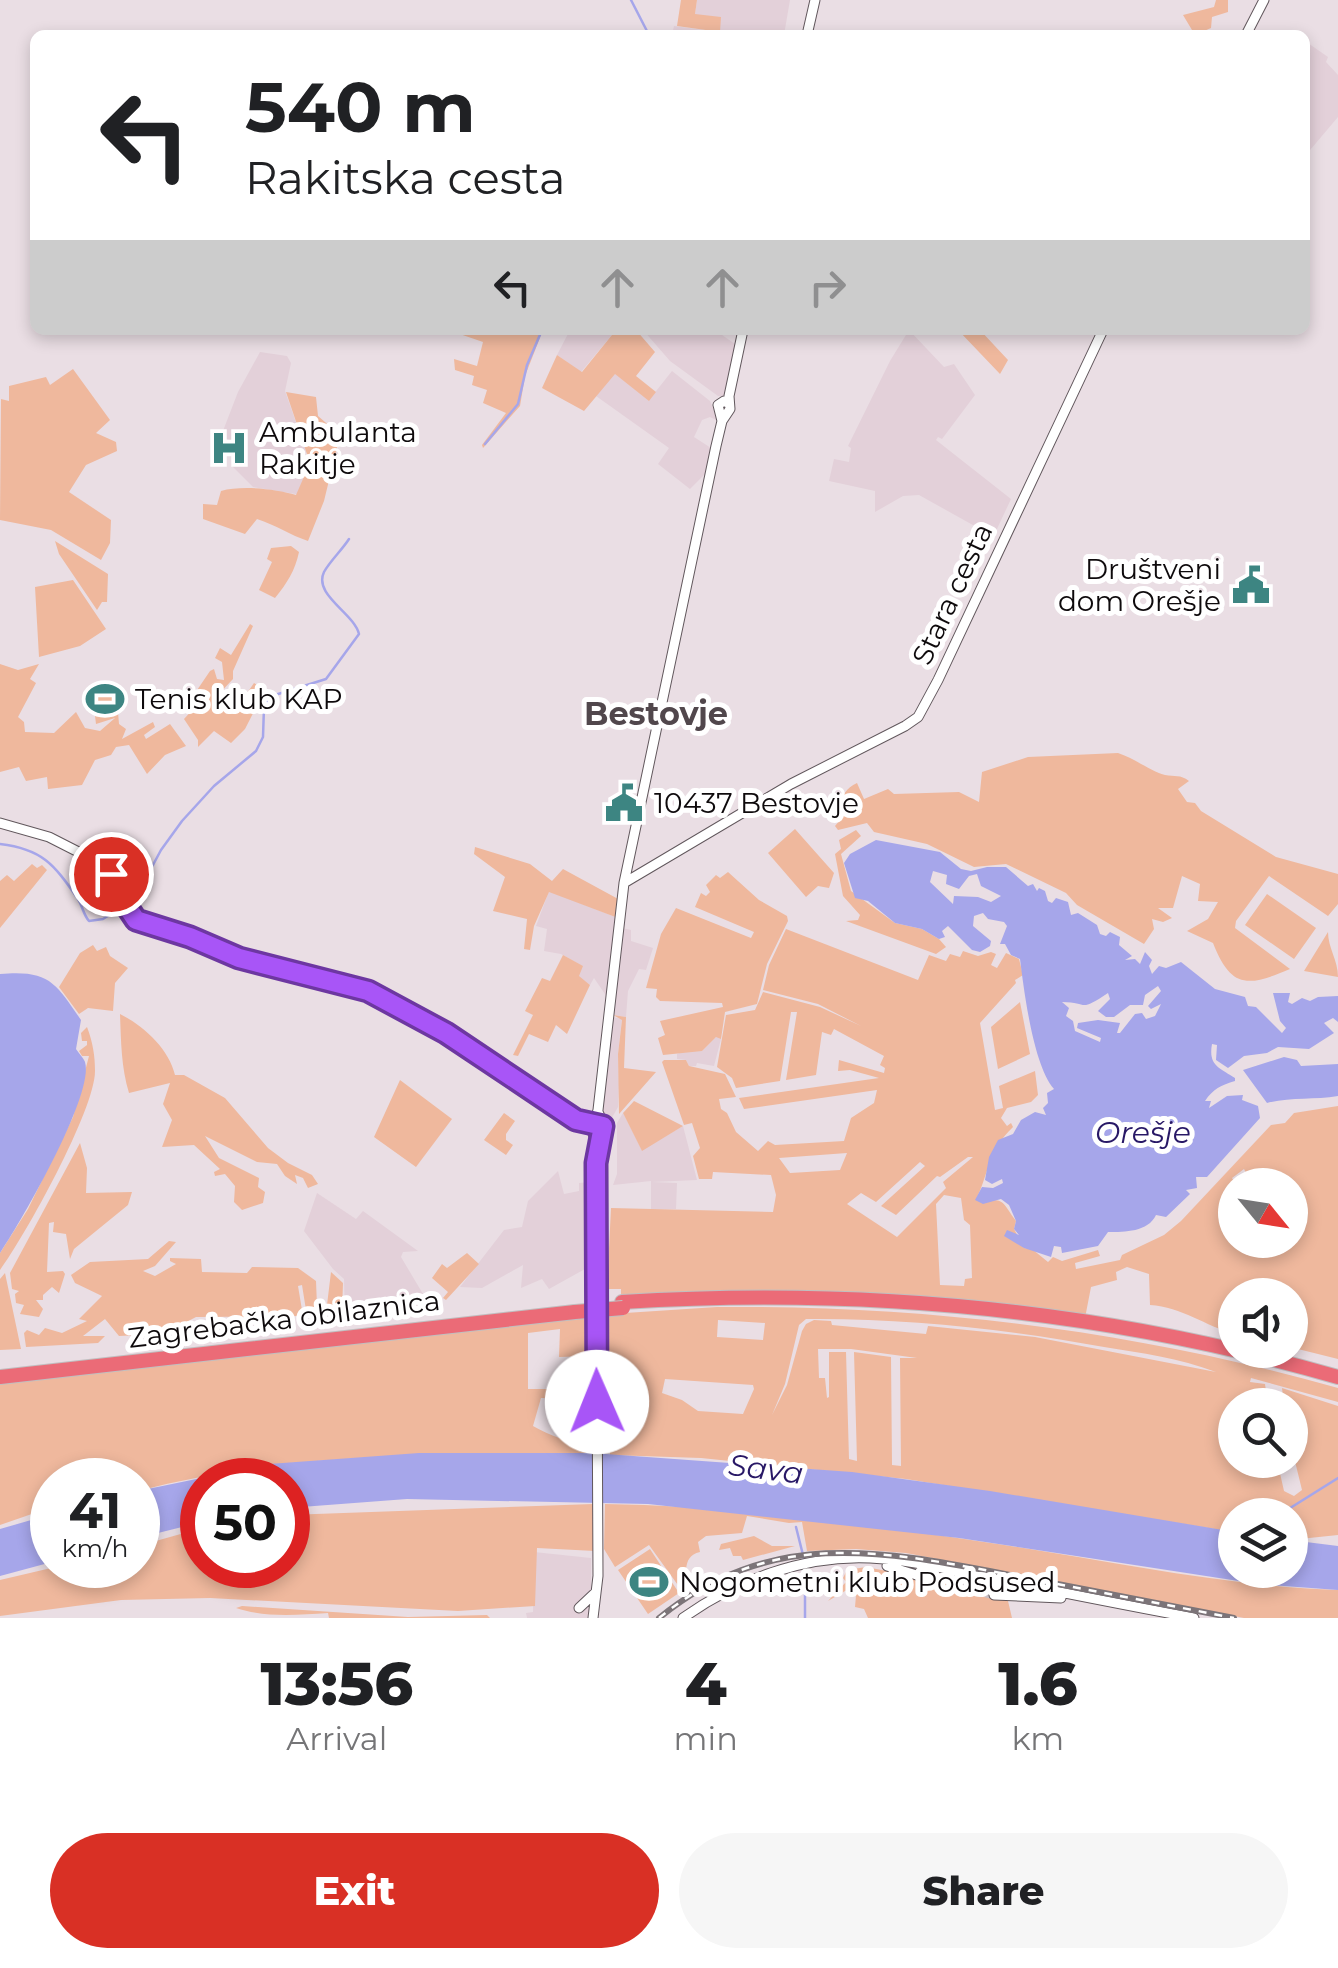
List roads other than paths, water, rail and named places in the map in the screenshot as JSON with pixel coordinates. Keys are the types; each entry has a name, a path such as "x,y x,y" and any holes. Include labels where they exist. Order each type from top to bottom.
{"highway":[{"name":"Zagrebačka obilaznica","path":"0,1374 574,1309 782,1297 988,1308 1157,1334 1338,1380"}],"main road":[{"path":"808,30 814,0"},
{"path":"1249,30 1264,0"},
{"path":"594,1618 598,1576 596,1133 624,884 742,335"},
{"name":"Stara cesta","path":"624,884 830,762 918,717 1101,335"},
{"path":"0,822 49,837 104,865 125,906 143,924 190,937 239,958 360,987 446,1033 596,1133"},
{"path":"683,1618 716,1596 763,1575 802,1565 872,1558 1194,1618"},
{"path":"844,1560 891,1567 933,1580"},
{"path":"579,1608 597,1590"},
{"path":"994,1594 1072,1599 1171,1618"}],"water":[{"name":"Orešje","path":"876,840 940,852 961,869 1006,867 1028,886 1033,884 1037,891 1045,891 1048,901 1052,903 1056,898 1068,902 1071,915 1078,913 1097,925 1100,934 1106,936 1110,932 1120,937 1119,945 1132,956 1125,960 1135,959 1140,964 1145,952 1152,960 1152,974 1159,966 1166,968 1181,962 1215,989 1245,997 1248,1006 1256,1007 1282,1033 1286,1028 1280,1021 1273,993 1290,993 1288,1002 1292,1004 1302,998 1310,1001 1338,996 1338,1022 1333,1018 1324,1023 1334,1033 1309,1049 1278,1047 1244,1056 1228,1068 1216,1060 1217,1045 1212,1044 1214,1062 1235,1081 1211,1093 1205,1101 1211,1101 1209,1108 1227,1096 1243,1095 1242,1100 1258,1106 1260,1118 1207,1177 1196,1177 1197,1188 1186,1190 1190,1194 1166,1217 1156,1215 1148,1225 1135,1230 1108,1232 1098,1246 1062,1253 1061,1247 1054,1246 1051,1257 1024,1248 1004,1236 1007,1230 1019,1235 1009,1205 1001,1199 983,1204 975,1200 982,1187 993,1188 1003,1183 1002,1179 992,1184 985,1180 989,1157 998,1140 1013,1134 1021,1120 1035,1112 1046,1115 1043,1108 1048,1103 1047,1093 1054,1089 1035,1045 1020,959 1000,944 1007,926 983,913 974,916 973,926 991,941 980,952 972,950 948,926 942,931 945,937 939,939 922,929 895,923 868,901 855,898 844,863 850,854","holes":["933,871 947,875 946,884 959,889 969,876 977,874 981,886 1001,896 991,902 954,896 953,904 930,882","1158,986 1161,991 1148,1006 1151,1009 1161,1004 1155,1016 1146,1019 1142,1013 1135,1014 1120,1033 1120,1023 1078,1023 1077,1028 1101,1038 1100,1042 1075,1031 1073,1021 1066,1016 1069,1008 1062,1002 1087,1005 1108,993 1110,999 1098,1011 1114,1017 1130,1005 1143,1005 1145,995"]},
{"path":"0,974 40,977 64,996 81,1020 76,1049 85,1062 85,1078 54,1159 0,1253"},
{"path":"1284,1057 1297,1060 1301,1066 1338,1064 1338,1096 1267,1103 1243,1070"},
{"name":"Sava","path":"419,1453 592,1453 852,1472 1218,1529 1218,1578 959,1538 648,1504 407,1499 310,1506 310,1461"},
{"path":"180,1482 180,1528 160,1532 160,1486"},
{"path":"30,1520 30,1568 0,1576 0,1529"},
{"path":"1308,1542 1338,1546 1338,1590 1308,1588"}],"waterway":[{"path":"631,0 646,30"},
{"path":"485,444 518,404 527,365 540,335"},
{"path":"129,903 182,821 214,786 256,751 263,737 264,707 268,700 326,679 359,634 329,596 322,580 349,539"},
{"path":"0,844 27,850 46,860 78,899 89,921 103,919 122,907"},
{"path":"1306,1498 1338,1478"},
{"path":"796,1527 804,1559"},
{"path":"805,1571 805,1618"}],"tunnel":[{"path":"933,1580 994,1595"}],"railway":[{"path":"659,1618 701,1589 744,1569 787,1558 831,1553 921,1559 1234,1618"}],"place":[{"name":"Ambulanta Rakitje","path":"229,448"},
{"name":"Društveni dom Orešje","path":"1251,585"},
{"name":"Tenis klub KAP","path":"105,699"},
{"name":"10437 Bestovje","path":"624,803"},
{"name":"Nogometni klub Podsused","path":"649,1582"}],"district":[{"name":"Bestovje","path":"656,713"}]}
